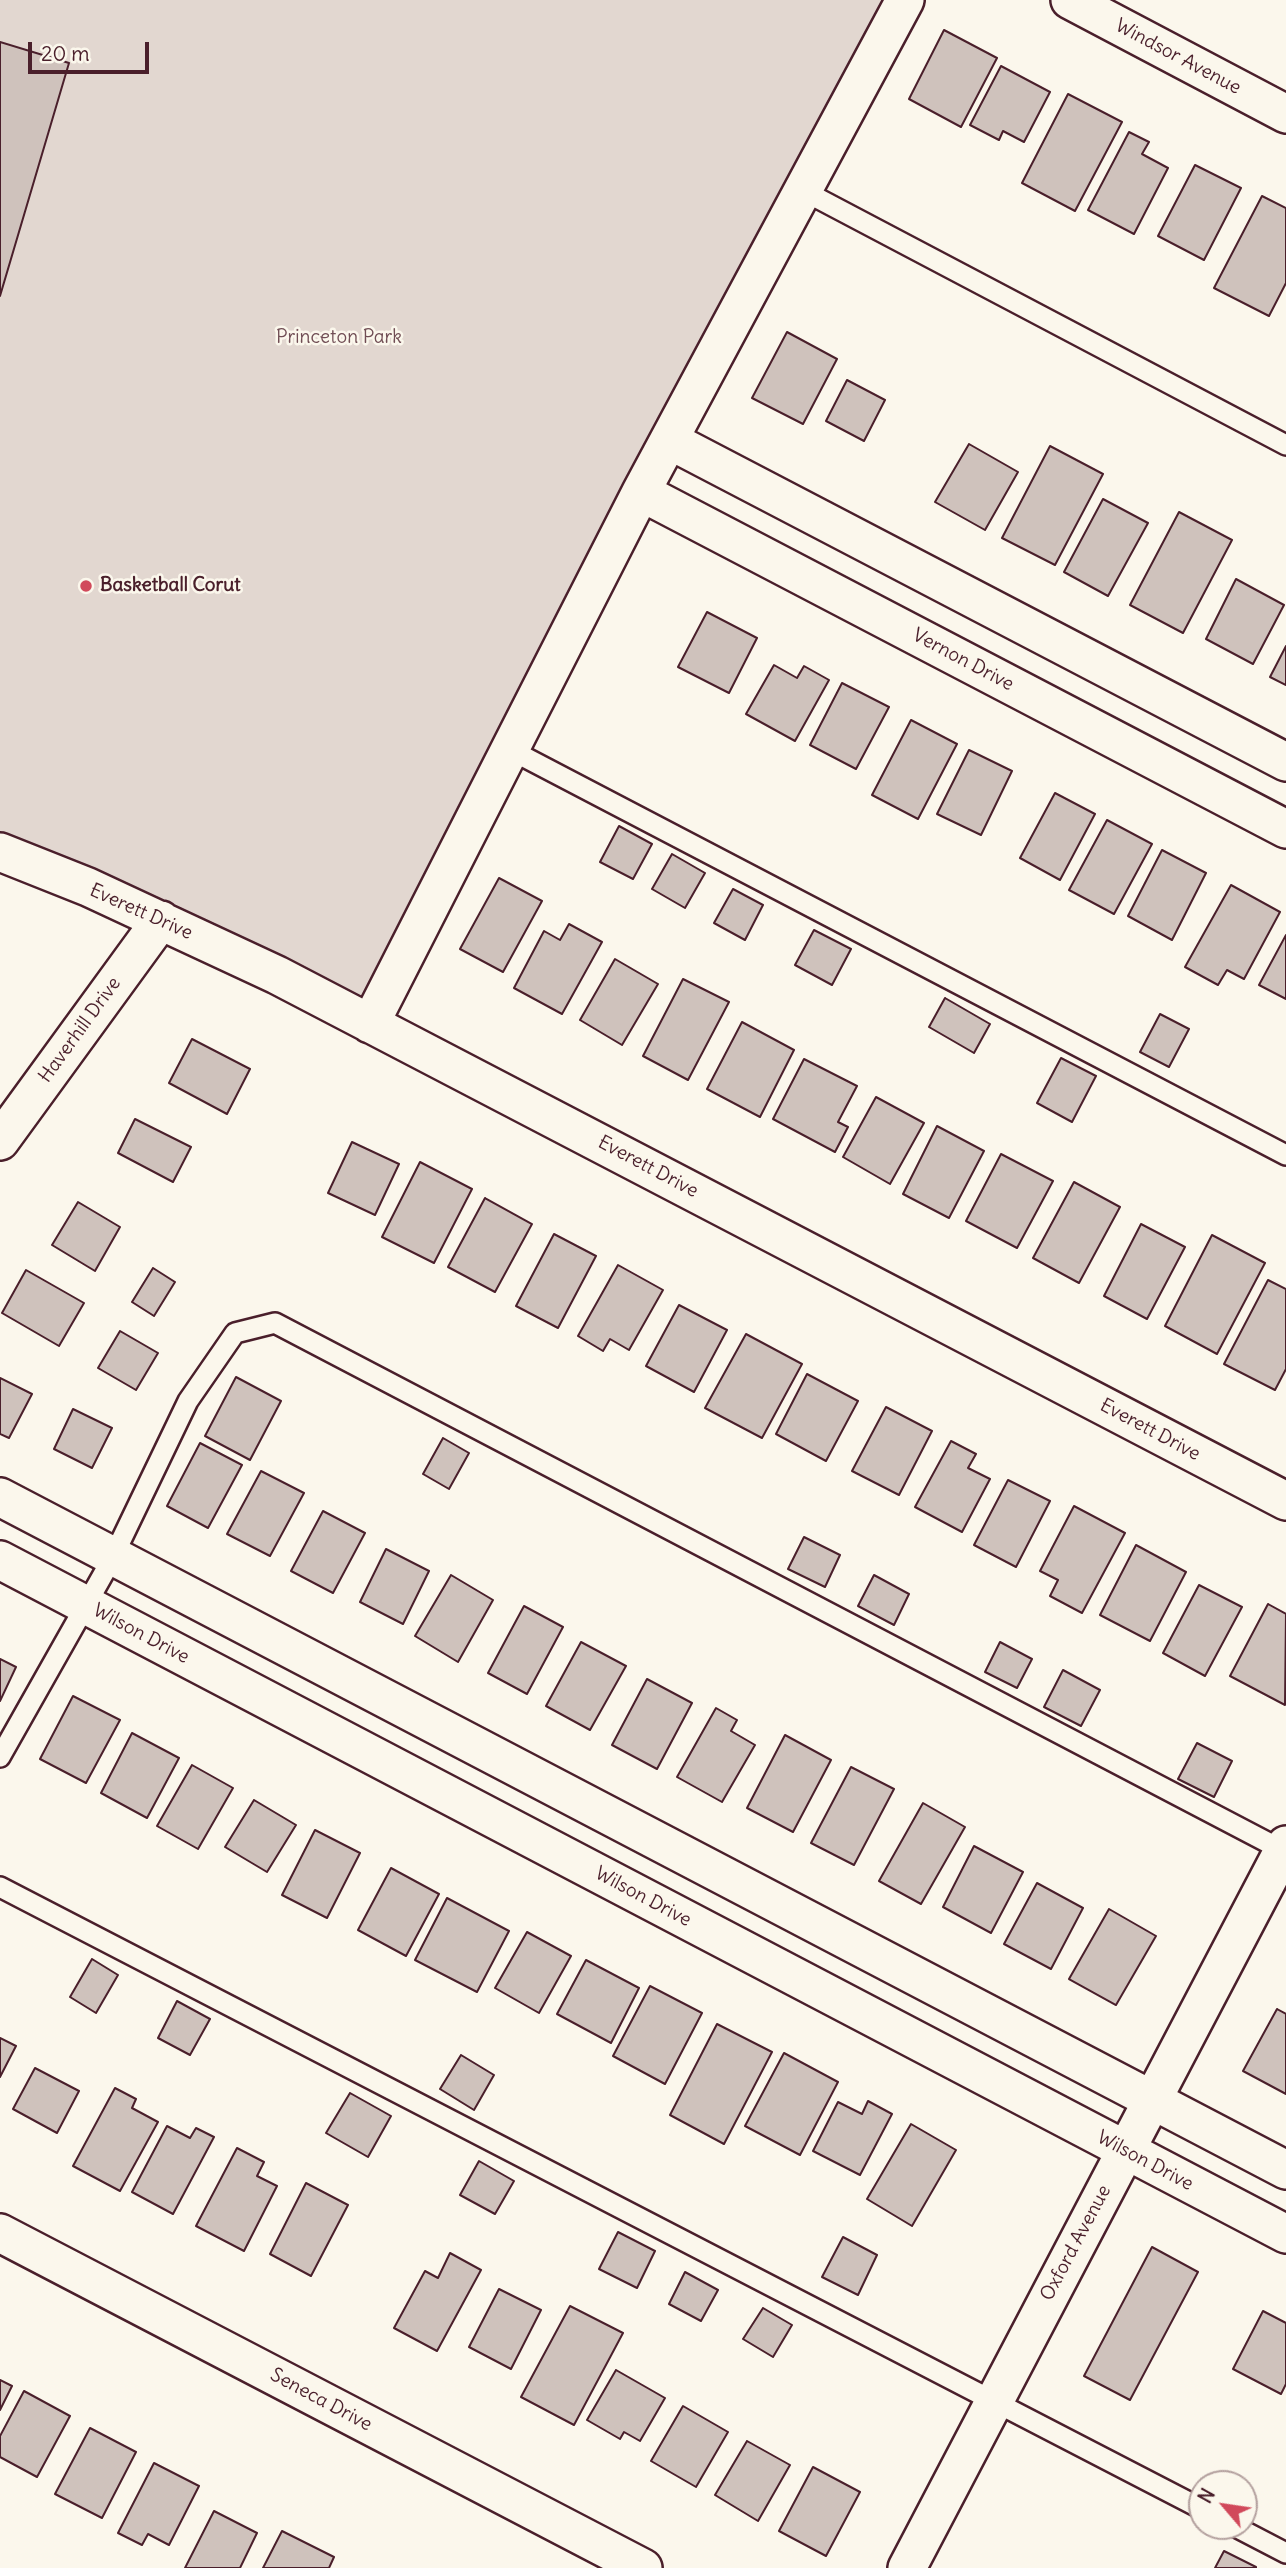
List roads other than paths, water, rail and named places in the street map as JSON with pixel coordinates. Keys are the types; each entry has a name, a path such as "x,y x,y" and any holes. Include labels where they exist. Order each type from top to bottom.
{"street":[{"path":"370,1024 668,440 905,0"},
{"name":"Windsor Avenue","path":"1070,0 1286,114"},
{"path":"668,440 1286,762"},
{"name":"Vernon Drive","path":"641,492 1286,829"},
{"name":"Everett Drive","path":"0,852 161,920 370,1024 1286,1501"},
{"name":"Haverhill Drive","path":"0,1141 161,920"},
{"path":"0,1497 1286,2170"},
{"name":"Wilson Drive","path":"0,1560 1286,2234"},
{"name":"Oxford Avenue","path":"906,2568 1285,1849"},
{"name":"Seneca Drive","path":"0,2233 643,2568"}],"lane":[{"path":"802,190 1286,445"},
{"path":"509,750 1286,1155"},
{"path":"0,1757 113,1557 188,1401 235,1333 275,1322 1285,1849"},
{"path":"0,1887 1188,2502"},
{"path":"1258,2538 1286,2553"}],"place":[{"name":"Basketball Corut","path":"86,586"}],"park label":[{"name":"Princeton Park","path":"339,338"}]}
